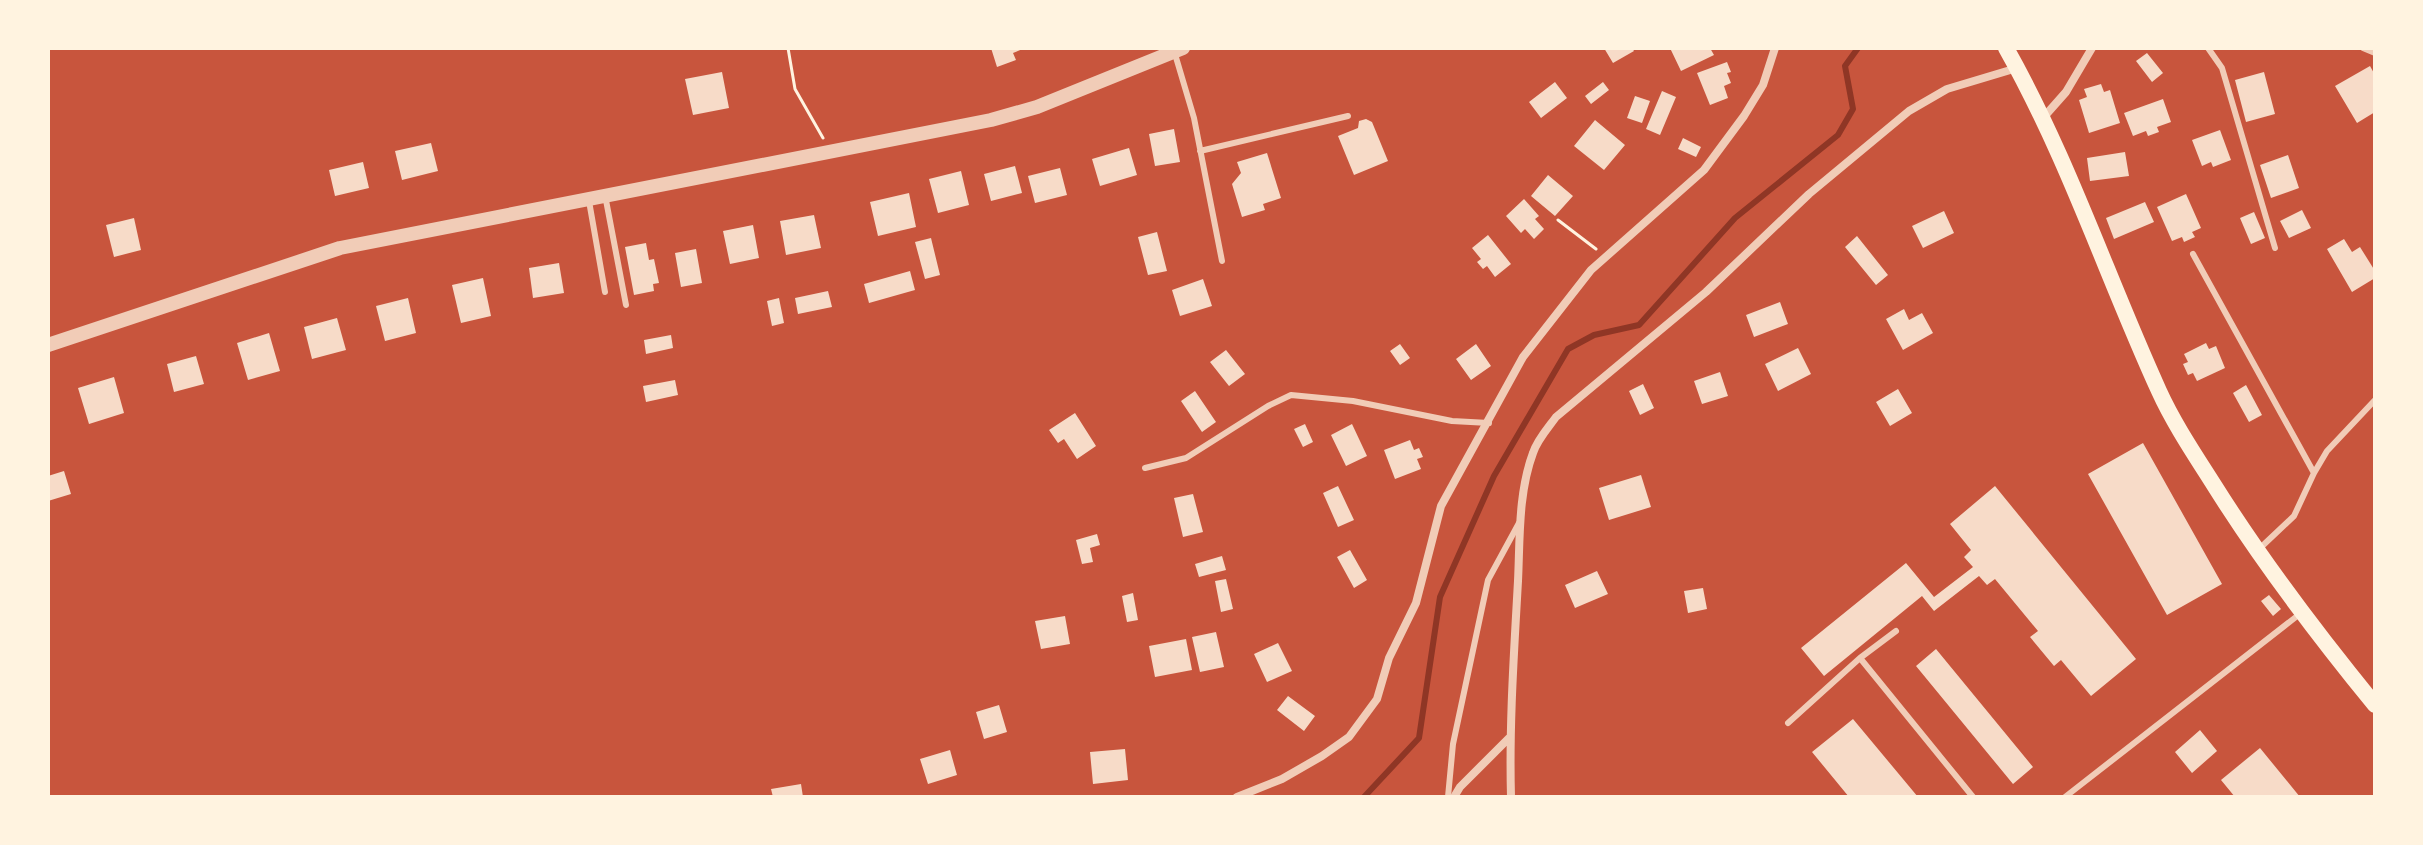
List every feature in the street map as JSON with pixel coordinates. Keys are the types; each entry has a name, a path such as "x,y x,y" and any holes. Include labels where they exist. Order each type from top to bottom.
{"main road":[{"path":"2006,48 2043,118 2159,392 2179,430 2256,552 2375,705"}],"street":[{"path":"2043,118 2066,92 2092,48"},
{"path":"1237,797 1282,779 1331,750 1349,737 1377,699 1389,658 1416,603 1441,506 1523,357 1591,270 1704,170 1763,85 1774,49"},
{"path":"48,345 340,248 991,120 1037,107 1179,50"},
{"path":"1511,797 1510,738 1521,520 1533,451 1556,417 1706,292 1809,194 1909,111 1947,89 2017,68"},
{"path":"1454,797 1460,787 1510,738"}],"lane":[{"path":"2208,48 2222,68 2275,248"},
{"path":"2363,48 2375,53"},
{"path":"1179,50 1222,261"},
{"path":"1200,151 1281,129 1348,116"},
{"path":"605,195 626,305"},
{"path":"589,199 605,292"},
{"path":"2193,254 2314,473"},
{"path":"1145,468 1186,458 1268,406 1291,395 1353,401 1452,421 1489,423"},
{"path":"2256,552 2294,516 2327,451 2375,400"},
{"path":"1448,797 1453,744 1488,580 1521,520"},
{"path":"2065,797 2301,613"},
{"path":"1788,723 1860,658 1896,631"},
{"path":"1860,658 1973,797"}],"path":[{"path":"788,48 795,89 831,151"},
{"path":"1558,220 1606,257"}],"building":[{"path":"991,48 1025,48 1013,53 1016,60 997,67"},
{"path":"1604,48 1632,48 1634,51 1613,63"},
{"path":"1670,48 1710,48 1714,55 1681,71"},
{"path":"2147,53 2163,73 2152,82 2136,61"},
{"path":"1727,62 1731,72 1727,73 1731,83 1724,86 1728,98 1710,105 1697,73"},
{"path":"2370,66 2375,75 2375,112 2357,123 2335,86"},
{"path":"722,72 729,108 693,115 685,79"},
{"path":"2264,72 2275,114 2246,122 2235,80"},
{"path":"1555,82 1567,98 1541,118 1529,102"},
{"path":"1603,82 1609,90 1591,104 1585,96"},
{"path":"2101,84 2104,92 2110,90 2120,123 2089,133 2079,100 2087,97 2084,89"},
{"path":"1662,91 1676,97 1660,135 1646,129"},
{"path":"1635,96 1650,101 1642,123 1627,118"},
{"path":"2163,99 2171,122 2157,127 2159,132 2148,136 2146,131 2133,136 2124,113"},
{"path":"1366,119 1372,122 1388,161 1354,175 1338,136 1358,128 1359,121"},
{"path":"1595,120 1625,145 1604,170 1574,146"},
{"path":"1174,129 1180,162 1155,166 1149,134"},
{"path":"2220,130 2231,160 2213,167 2211,162 2202,166 2192,140"},
{"path":"1683,138 1701,147 1696,157 1678,149"},
{"path":"431,143 438,171 402,180 395,151"},
{"path":"1129,148 1137,175 1100,186 1092,159"},
{"path":"2125,152 2129,176 2090,181 2087,158"},
{"path":"1267,153 1281,198 1263,204 1265,210 1242,217 1232,184 1241,173 1237,162"},
{"path":"2288,155 2299,188 2271,198 2260,165"},
{"path":"363,162 369,188 335,196 329,170"},
{"path":"1015,166 1022,193 991,201 984,174"},
{"path":"1060,168 1067,195 1035,203 1028,176"},
{"path":"961,171 969,205 938,213 929,179"},
{"path":"1548,175 1573,196 1555,216 1531,196"},
{"path":"909,193 916,227 878,236 870,202"},
{"path":"2186,194 2201,228 2192,232 2195,237 2184,242 2182,237 2172,241 2157,207"},
{"path":"1524,199 1539,216 1535,219 1544,229 1534,239 1525,229 1521,233 1506,216"},
{"path":"2145,202 2154,222 2114,239 2106,218"},
{"path":"2302,210 2311,228 2289,238 2280,221"},
{"path":"1944,211 1954,233 1923,248 1912,226"},
{"path":"2254,212 2265,238 2251,244 2240,218"},
{"path":"814,215 821,248 786,255 780,221"},
{"path":"134,218 141,250 114,257 106,225"},
{"path":"753,225 759,258 730,264 723,231"},
{"path":"1157,232 1167,271 1148,275 1138,237"},
{"path":"1488,235 1511,264 1495,277 1487,266 1483,269 1477,262 1481,259 1472,248"},
{"path":"1857,236 1888,275 1876,285 1845,247"},
{"path":"931,238 940,275 925,279 915,242"},
{"path":"2344,239 2352,252 2360,247 2375,271 2375,278 2352,292 2327,249"},
{"path":"646,243 649,260 654,259 659,283 653,284 654,291 634,295 625,247"},
{"path":"696,249 702,283 681,287 675,253"},
{"path":"559,263 564,293 533,298 529,268"},
{"path":"910,271 915,290 869,303 864,284"},
{"path":"483,278 491,316 461,323 452,285"},
{"path":"1203,279 1212,306 1180,316 1172,290"},
{"path":"828,291 832,307 798,314 795,298"},
{"path":"408,298 416,333 385,341 376,306"},
{"path":"779,298 784,323 772,326 767,301"},
{"path":"1780,302 1788,324 1754,337 1746,315"},
{"path":"1904,309 1909,320 1922,313 1933,333 1903,350 1886,319"},
{"path":"337,318 346,350 312,359 304,327"},
{"path":"269,333 280,371 248,380 237,343"},
{"path":"671,335 673,348 646,354 644,340"},
{"path":"2206,343 2209,349 2216,346 2225,368 2197,381 2193,373 2188,375 2183,364 2188,362 2184,354"},
{"path":"1400,344 1410,358 1400,365 1390,351"},
{"path":"1476,344 1491,366 1471,380 1456,359"},
{"path":"1798,348 1811,374 1778,391 1765,364"},
{"path":"1226,350 1245,374 1229,386 1210,362"},
{"path":"196,356 204,384 174,392 167,364"},
{"path":"1720,372 1728,396 1702,404 1694,381"},
{"path":"114,377 124,413 89,424 78,388"},
{"path":"675,380 678,395 646,402 643,386"},
{"path":"1643,384 1654,408 1640,415 1629,391"},
{"path":"2246,385 2262,415 2249,422 2233,393"},
{"path":"1898,389 1912,413 1890,426 1876,402"},
{"path":"1195,391 1216,422 1202,432 1181,401"},
{"path":"1075,413 1096,446 1077,459 1064,439 1058,443 1049,430"},
{"path":"1305,424 1313,442 1303,447 1294,429"},
{"path":"1352,424 1367,456 1346,466 1331,435"},
{"path":"1410,440 1414,450 1419,448 1423,457 1417,459 1421,469 1395,479 1384,450"},
{"path":"2143,443 2222,584 2167,615 2088,474"},
{"path":"64,471 71,494 48,501 48,476"},
{"path":"1641,475 1651,507 1609,520 1599,488"},
{"path":"1338,486 1354,520 1338,527 1323,493"},
{"path":"1995,486 2136,659 2091,696 2061,660 2054,666 2030,637 2038,631 1995,579 1987,585 1979,576 1934,611 1922,596 1824,676 1801,648 1906,563 1934,597 1973,567 1964,557 1971,550 1950,524"},
{"path":"1193,494 1203,532 1183,537 1174,498"},
{"path":"1097,534 1100,545 1090,548 1093,562 1082,564 1076,540"},
{"path":"1350,550 1367,580 1354,588 1337,557"},
{"path":"1222,556 1226,570 1199,577 1195,564"},
{"path":"1597,571 1608,594 1575,608 1565,585"},
{"path":"1226,579 1233,609 1221,612 1215,581"},
{"path":"1703,588 1707,609 1688,613 1684,591"},
{"path":"1133,593 1138,620 1127,622 1122,596"},
{"path":"2269,595 2281,609 2273,616 2261,601"},
{"path":"1065,616 1070,644 1041,649 1035,621"},
{"path":"1216,632 1224,667 1200,672 1192,637"},
{"path":"1186,639 1192,670 1155,677 1149,646"},
{"path":"1278,643 1292,671 1267,682 1254,654"},
{"path":"1936,649 2033,767 2013,784 1916,666"},
{"path":"1288,696 1315,716 1304,731 1277,710"},
{"path":"999,705 1007,732 984,739 976,712"},
{"path":"1853,719 1918,797 1849,797 1812,752"},
{"path":"2200,730 2217,751 2192,773 2175,752"},
{"path":"2260,748 2300,797 2235,797 2221,780"},
{"path":"1125,749 1128,780 1093,784 1090,752"},
{"path":"950,750 957,775 928,784 920,759"},
{"path":"801,784 803,797 773,797 771,789"}],"waterway":[{"path":"1364,797 1419,738 1440,597 1494,476 1568,349 1594,335 1639,325 1735,218 1838,135 1853,109 1845,66 1858,48"}]}
